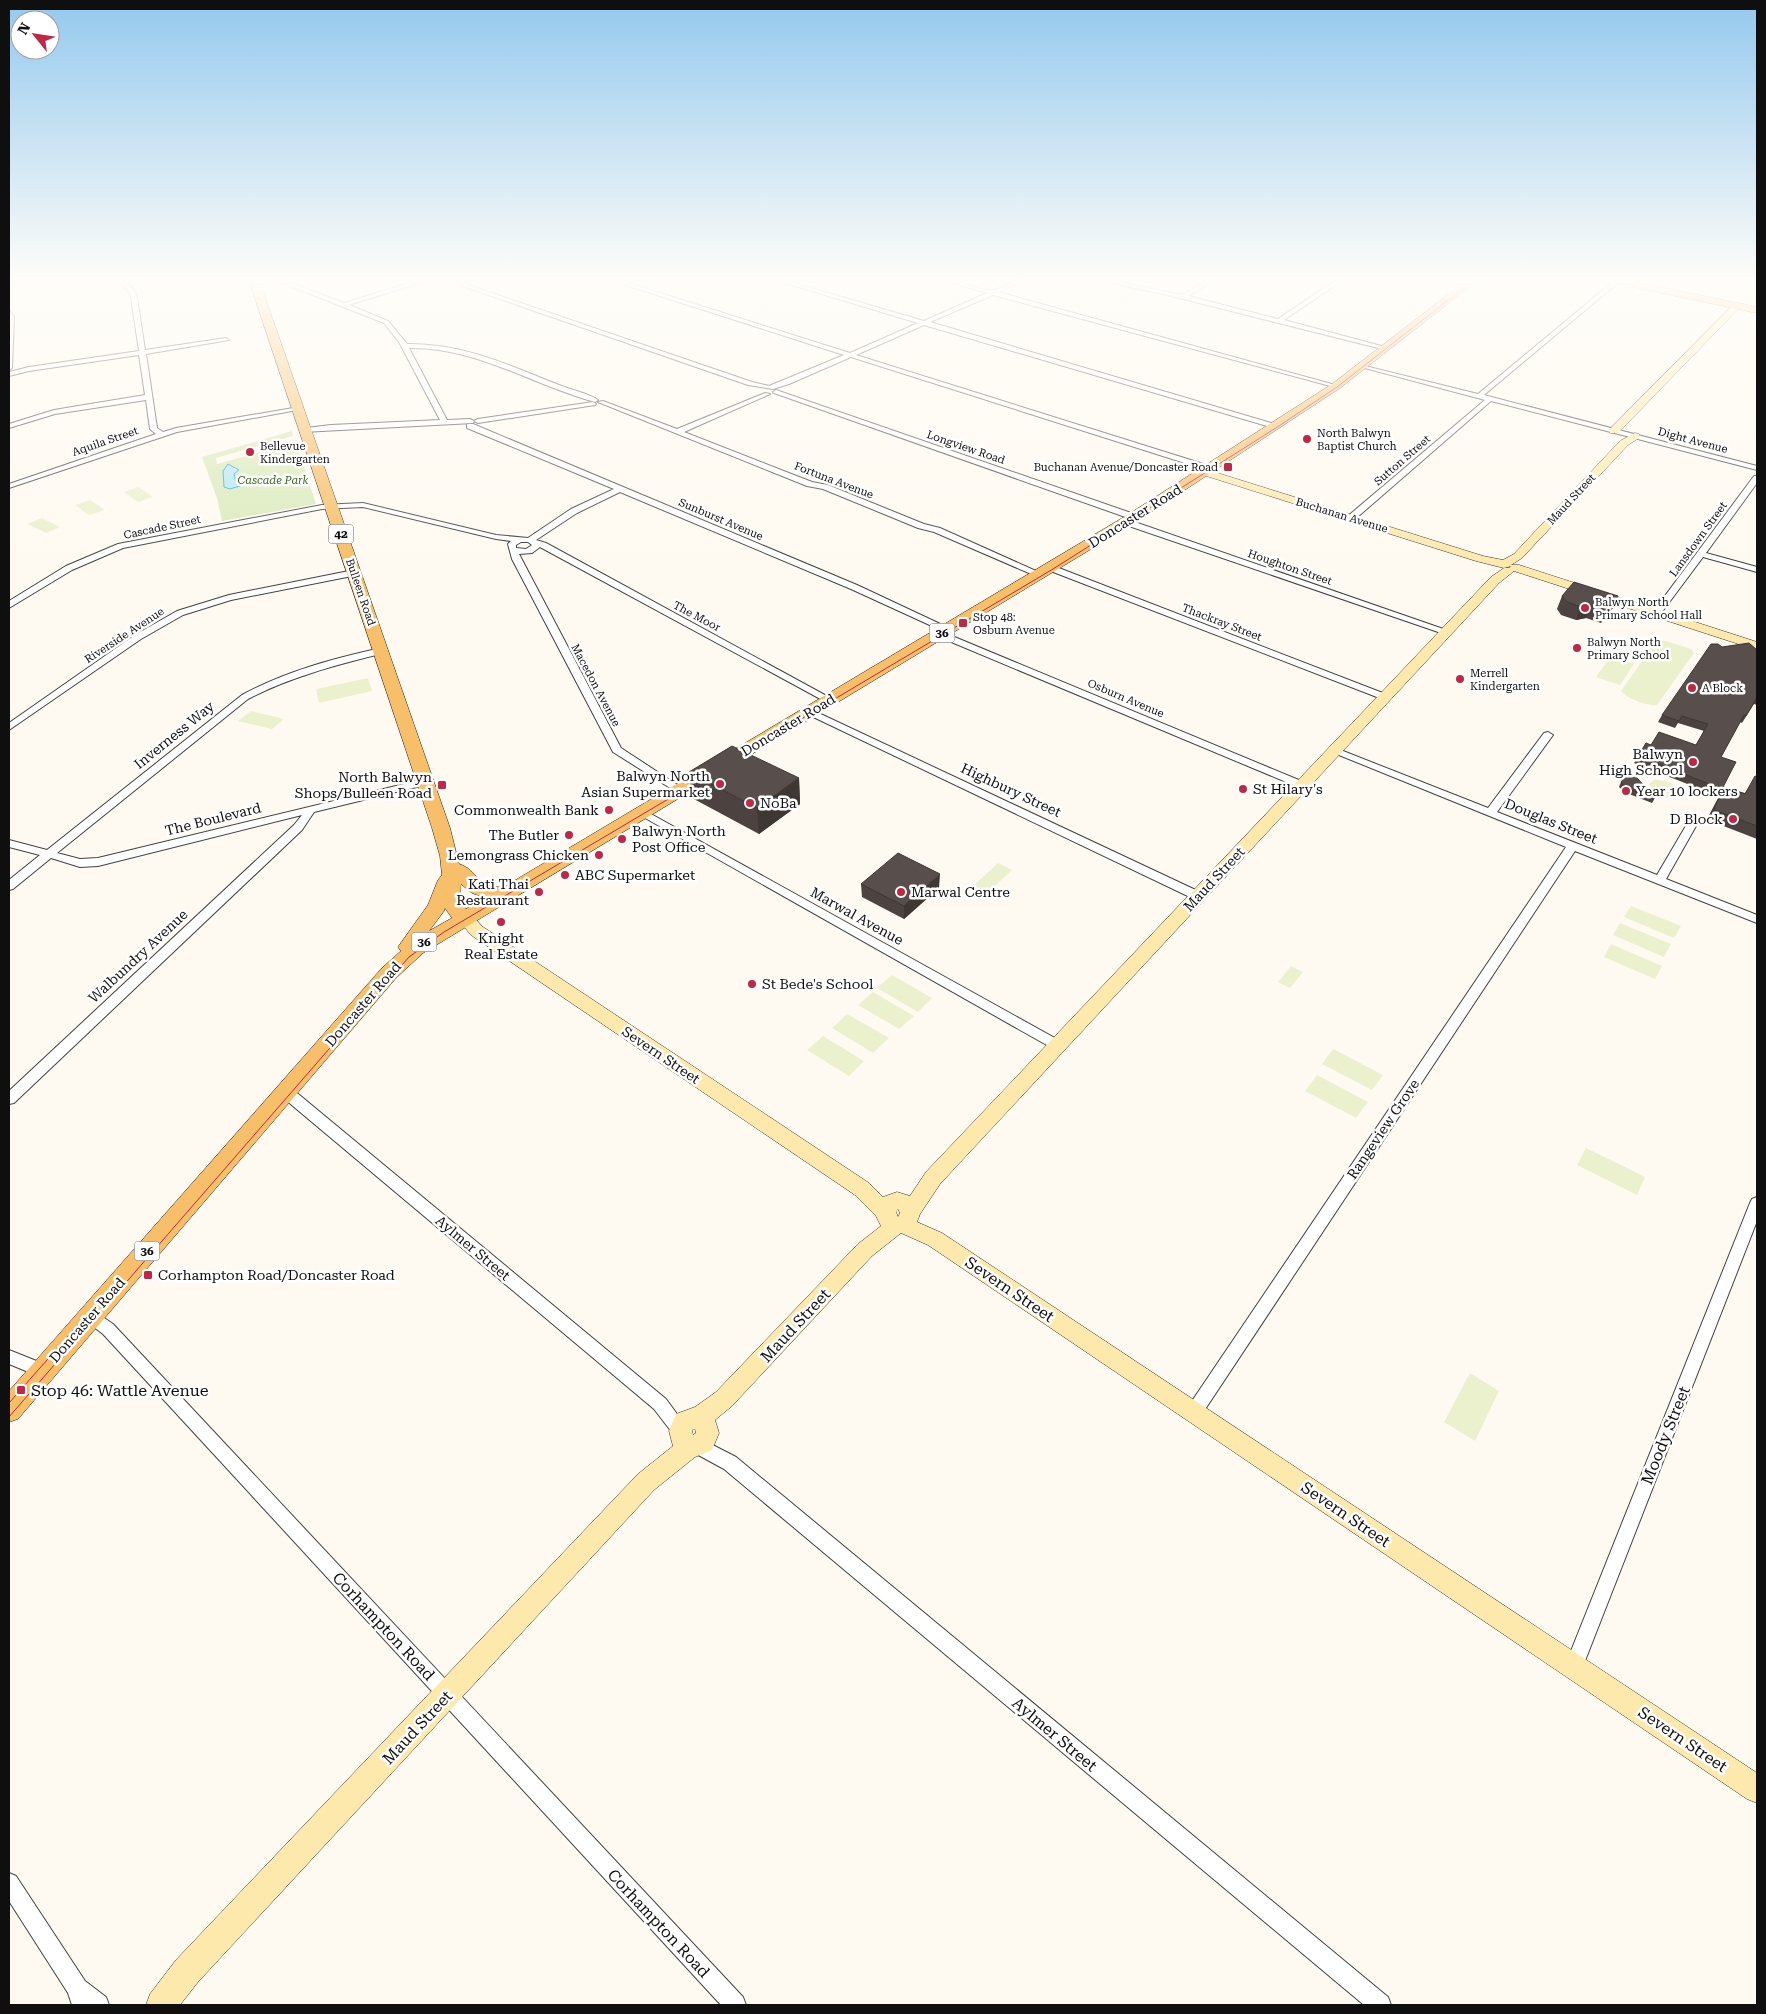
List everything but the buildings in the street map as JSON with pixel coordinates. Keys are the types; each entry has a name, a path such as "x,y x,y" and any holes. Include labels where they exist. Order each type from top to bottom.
{"main road":[{"name":"Bulleen Road","path":"287,374 452,860 451,901 456,911 464,917"},
{"name":"Doncaster Road","path":"9,1410 389,973 422,944 464,917 1130,520 1277,426 1352,374"},
{"path":"452,860 479,890 492,894 505,893"},
{"path":"389,973 437,907 452,860"}],"street":[{"path":"146,374 154,428 161,434"},
{"path":"419,374 445,422"},
{"name":"Fortuna Avenue","path":"524,374 810,484 825,487 920,526 937,530 1046,571"},
{"name":"Longview Road","path":"721,374 1130,520"},
{"path":"677,432 808,374"},
{"path":"909,374 1207,471"},
{"path":"1099,374 1277,426"},
{"path":"1292,374 1336,386"},
{"name":"Dight Avenue","path":"1394,374 1614,431 1629,438 1757,468"},
{"path":"1480,396 1507,374"},
{"path":"1614,431 1670,374"},
{"path":"9,426 54,412 150,397"},
{"name":"Sutton Street","path":"1351,518 1490,399"},
{"path":"306,430 331,427 445,422 475,425 594,402"},
{"name":"Aquila Street","path":"9,486 182,428 299,409"},
{"name":"Sunburst Avenue","path":"475,425 620,489 854,587 944,632"},
{"name":"Maud Street","path":"148,2005 187,1971 1629,438"},
{"name":"Buchanan Avenue","path":"1207,471 1757,646"},
{"name":"Lansdown Street","path":"1656,614 1757,478"},
{"path":"516,550 535,543 548,530 574,511 620,489"},
{"path":"332,507 363,505 496,537 520,540 516,550"},
{"name":"Cascade Street","path":"9,605 69,568 121,546 332,507"},
{"name":"Houghton Street","path":"1130,520 1446,632"},
{"path":"496,537 516,550"},
{"name":"The Moor","path":"520,540 535,543 553,551 829,700"},
{"name":"Macedon Avenue","path":"516,550 520,566 617,750 678,790"},
{"path":"1701,554 1757,570"},
{"name":"Thackray Street","path":"1046,571 1386,697"},
{"name":"Riverside Avenue","path":"9,728 138,637 180,613 229,598 354,573"},
{"name":"Osburn Avenue","path":"944,632 1302,785"},
{"name":"Inverness Way","path":"9,886 245,697 274,680 308,668 381,651"},
{"name":"Highbury Street","path":"810,712 1198,896"},
{"path":"1490,813 1548,735"},
{"name":"Douglas Street","path":"1334,751 1757,919"},
{"name":"The Boulevard","path":"9,843 80,863 98,862 425,782"},
{"name":"Walbundry Avenue","path":"9,1099 305,822 310,810"},
{"name":"Marwal Avenue","path":"642,812 1057,1045"},
{"path":"286,816 289,824 288,836"},
{"path":"1660,880 1691,826"},
{"name":"Rangeview Grove","path":"1194,1412 1572,846"},
{"name":"Severn Street","path":"464,917 477,931 1757,1789"},
{"name":"Aylmer Street","path":"286,1092 1380,2005"},
{"name":"Moody Street","path":"1574,1666 1757,1203"},
{"name":"Corhampton Road","path":"91,1316 108,1329 734,2005"},
{"path":"9,1357 43,1370"},
{"path":"9,1883 80,1996 98,2005"},
{"name":"Maud Street","path":"161,2005 187,1971"}],"green space":[{"name":"Cascade Park","path":"292,431 293,436 216,458 217,464 296,442 316,504 222,521 217,498 202,457"},
{"path":"138,487 153,497 138,502 124,492"},
{"path":"90,500 105,510 89,515 75,505"},
{"path":"42,518 60,527 46,533 27,524"},
{"path":"1656,641 1666,641 1691,649 1694,653 1657,705 1653,705 1632,699 1621,691"},
{"path":"1611,656 1634,664 1620,685 1596,677"},
{"path":"368,678 372,691 319,703 316,689"},
{"path":"251,711 284,719 272,729 238,721"},
{"path":"1654,780 1671,783 1679,790 1678,795 1667,798 1653,792 1649,784"},
{"path":"998,863 1012,870 985,895 971,888"},
{"path":"1631,906 1681,926 1674,938 1624,917"},
{"path":"1620,923 1671,944 1664,957 1613,935"},
{"path":"1611,944 1662,966 1655,979 1604,957"},
{"path":"1291,966 1303,972 1290,988 1278,982"},
{"path":"892,975 932,998 918,1012 877,988"},
{"path":"873,992 914,1016 899,1029 858,1005"},
{"path":"847,1014 889,1038 873,1053 832,1028"},
{"path":"823,1036 864,1061 849,1076 807,1050"},
{"path":"1333,1049 1383,1075 1372,1090 1322,1064"},
{"path":"1317,1075 1368,1102 1356,1118 1305,1091"},
{"path":"1586,1148 1645,1177 1637,1195 1577,1165"},
{"path":"1470,1373 1499,1391 1475,1441 1444,1422"}],"water":[{"path":"228,464 239,470 234,474 236,482 243,485 230,489 224,487 223,471"}],"tram line":[{"path":"734,759 1053,569 1279,426 1354,374"},
{"path":"9,1417 409,957 444,932 702,779"},
{"path":"9,1403 85,1317"}],"place":[{"name":"North Balwyn Baptist Church","path":"1307,439"},
{"name":"Bellevue Kindergarten","path":"250,452"},
{"name":"Buchanan Avenue/Doncaster Road","path":"1228,467"},
{"name":"Balwyn North Primary School Hall","path":"1585,608"},
{"name":"Stop 48: Osburn Avenue","path":"963,623"},
{"name":"Balwyn North Primary School","path":"1577,648"},
{"name":"Merrell Kindergarten","path":"1460,679"},
{"name":"A Block","path":"1692,688"},
{"name":"Balwyn High School","path":"1693,762"},
{"name":"Balwyn North Asian Supermarket","path":"720,784"},
{"name":"North Balwyn Shops/Bulleen Road","path":"442,785"},
{"name":"St Hilary's","path":"1243,789"},
{"name":"Year 10 lockers","path":"1626,791"},
{"name":"NoBa","path":"750,803"},
{"name":"Commonwealth Bank","path":"609,810"},
{"name":"D Block","path":"1733,819"},
{"name":"The Butler","path":"569,835"},
{"name":"Balwyn North Post Office","path":"622,839"},
{"name":"Lemongrass Chicken","path":"599,855"},
{"name":"ABC Supermarket","path":"565,875"},
{"name":"Kati Thai Restaurant","path":"539,892"},
{"name":"Marwal Centre","path":"901,892"},
{"name":"Knight Real Estate","path":"501,922"},
{"name":"St Bede's School","path":"752,984"},
{"name":"Corhampton Road/Doncaster Road","path":"148,1275"},
{"name":"Stop 46: Wattle Avenue","path":"21,1390"}]}
